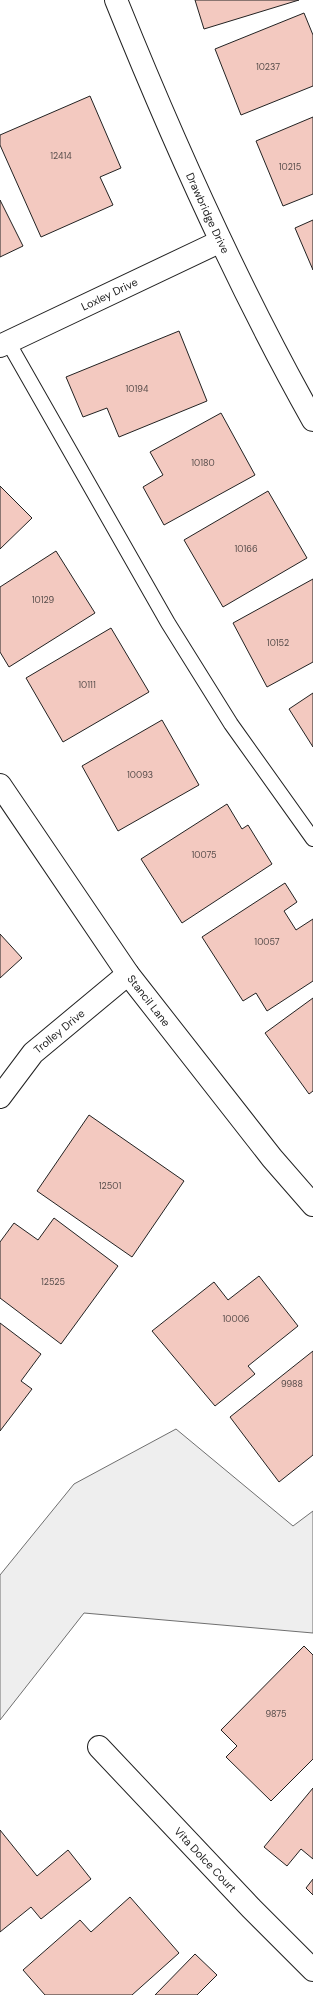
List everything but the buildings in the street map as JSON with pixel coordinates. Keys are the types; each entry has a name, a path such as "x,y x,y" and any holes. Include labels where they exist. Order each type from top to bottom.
{"street":[{"name":"Drawbridge Drive","path":"116,0 155,97 219,242 274,350 313,420"},
{"name":"Loxley Drive","path":"4,344 219,242"},
{"name":"Stancil Lane","path":"0,785 128,974 272,1158 313,1205"},
{"name":"Trolley Drive","path":"0,1097 34,1053 128,974"},
{"name":"Vita Dolce Court","path":"99,1747 251,1908 313,1970"}],"lane":[{"path":"4,344 173,630 231,724 313,839"}],"shaded area":[{"path":"176,1429 293,1526 313,1511 313,1633 84,1613 0,1720 0,1575 74,1484"}]}
